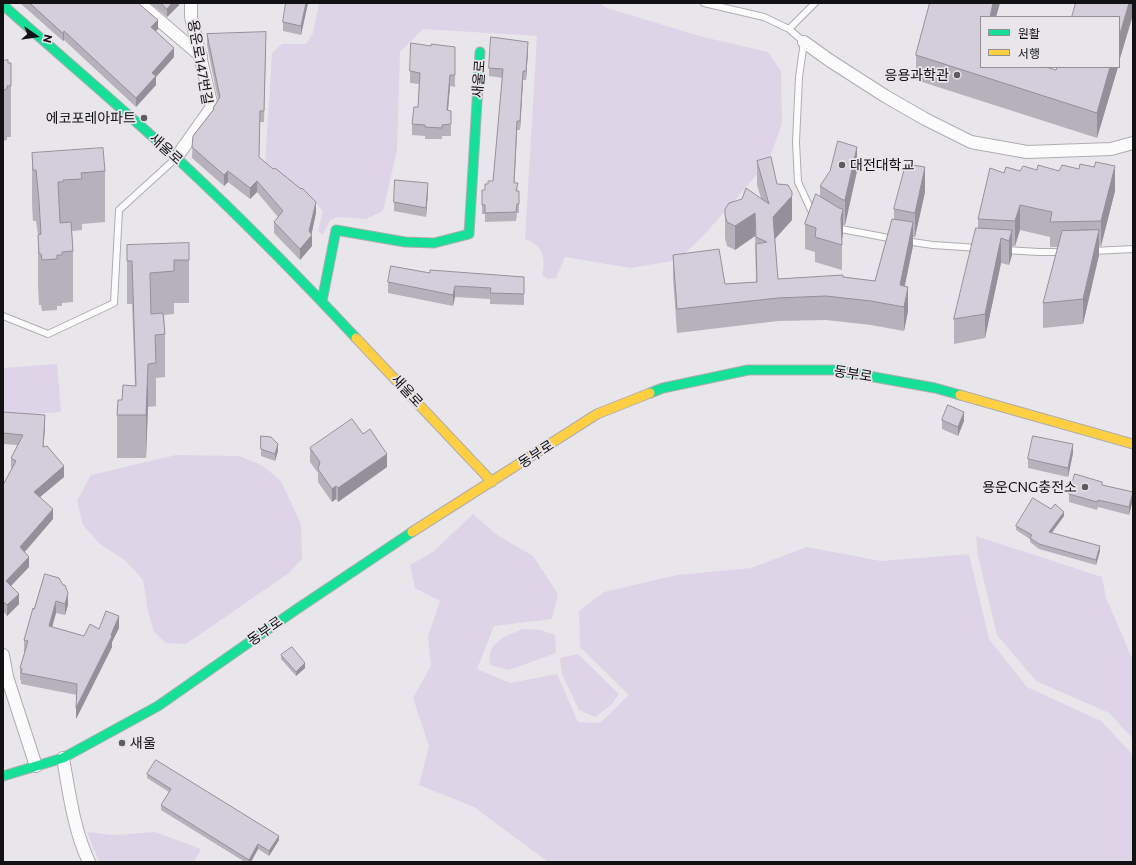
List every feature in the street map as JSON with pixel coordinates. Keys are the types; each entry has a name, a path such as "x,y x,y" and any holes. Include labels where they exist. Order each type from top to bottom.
{"main road":[{"name":"새울로","path":"3,5 176,158 322,301 492,482"},
{"name":"새울로","path":"322,301 336,230 405,242 434,243 469,234 480,52"},
{"name":"동부로","path":"3,776 64,758 158,706 300,607 447,509 492,482 597,414 663,388 748,370 835,370 936,388 1133,444"}],"street":[{"path":"139,3 201,56"},
{"name":"용운로147번길","path":"176,158 212,107 192,17 191,3"},
{"path":"804,42 829,60 892,100 925,119 971,142 1027,152 1111,149 1133,143"},
{"path":"3,656 5,679 36,766"},
{"path":"64,758 70,798 84,851 89,862"}],"lane":[{"path":"704,3 764,17 789,29 804,42 796,142 798,182 810,210 823,218"},
{"path":"789,29 815,3"},
{"path":"3,316 48,334 114,303 119,210 176,158"},
{"path":"829,222 841,229 899,240 932,245 986,249"},
{"path":"1086,251 1133,249"},
{"path":"1001,250 1039,252 1070,251"}],"shaded area":[{"path":"319,3 599,3 607,8 703,37 768,52 781,71 782,124 768,162 704,235 678,260 630,268 565,257 556,278 548,279 542,275 544,263 542,253 536,245 525,239 537,36 423,29 400,52 397,150 383,211 366,219 339,217 330,220 323,235 318,231 323,211 306,193 265,163 272,53 282,44 306,44 313,33"},
{"path":"57,364 61,412 3,416 3,368"},
{"path":"176,455 240,456 263,466 281,481 301,524 302,559 289,573 186,644 166,643 154,632 148,611 143,580 126,561 100,544 83,525 77,501 91,475"},
{"path":"473,514 497,535 533,556 558,594 552,619 494,626 477,669 510,683 557,674 578,722 600,723 629,695 580,647 579,611 604,592 677,575 751,568 807,547 881,561 969,554 989,639 1027,687 1101,721 1133,755 1133,862 548,862 474,807 419,785 429,746 413,698 431,666 428,636 440,601 415,588 410,565 434,551"},
{"path":"976,536 1102,577 1106,598 1133,660 1133,739 1109,713 1036,681 997,635 978,556"},
{"path":"522,629 541,630 555,635 556,653 509,670 490,665 491,651 498,641"},
{"path":"578,654 619,694 611,705 595,717 579,710 562,674 560,658"},
{"path":"87,832 113,835 155,832 201,849 194,862 100,862"}],"building":[{"path":"30,3 138,3 158,20 151,27 174,48 152,73 156,76 136,98 64,31 63,33"},
{"path":"161,3 172,3 167,9"},
{"path":"286,3 306,3 301,26 283,22"},
{"path":"930,3 993,3 990,16 980,16 980,68 1049,68 1056,70 1057,68 1110,68 1097,113 916,55"},
{"path":"1076,3 1129,3 1120,34 1120,16 1072,16"},
{"path":"266,32 264,111 260,111 259,157 273,169 275,168 301,189 302,188 316,202 309,231 312,235 300,249 274,222 283,211 257,181 250,188 228,171 224,175 192,147 193,136 214,109 213,108 220,97 207,34"},
{"path":"491,37 528,42 526,71 523,71 520,121 517,121 514,183 518,183 516,191 519,191 519,204 517,204 516,212 485,213 485,205 482,205 482,190 485,190 485,184 488,184 488,181 493,181 503,69 489,68"},
{"path":"411,43 455,47 455,75 450,75 447,110 451,111 451,124 442,125 442,128 425,127 425,125 412,124 414,107 418,107 420,73 410,71"},
{"path":"8,60 8,63 11,63 11,86 7,86 7,89 3,90 3,61"},
{"path":"838,141 857,147 845,200 820,186 830,171"},
{"path":"103,148 105,171 81,173 82,179 63,180 63,182 58,182 60,223 71,222 73,251 62,252 62,255 57,255 57,259 42,260 41,254 39,254 38,235 41,234 39,201 36,170 33,170 32,153"},
{"path":"771,157 777,184 788,185 792,192 792,196 773,217 778,279 843,275 843,277 875,281 892,219 913,222 900,285 908,287 904,307 871,301 826,296 778,298 677,309 673,255 719,249 725,284 757,282 756,244 767,242 756,237 755,213 735,226 727,222 725,209 729,203 742,199 746,188 769,204 757,161"},
{"path":"1096,162 1115,166 1101,221 1050,222 1052,212 1020,205 1015,221 978,219 990,168 1004,173 1006,167 1020,171 1023,166 1037,170 1038,165 1059,171 1062,165 1079,169 1080,164 1094,167"},
{"path":"906,164 925,167 915,213 894,209"},
{"path":"395,180 428,183 426,208 394,202"},
{"path":"816,194 843,209 841,218 842,245 815,237 816,228 805,224"},
{"path":"976,228 1012,230 1009,241 1001,238 985,314 954,319"},
{"path":"1099,230 1083,299 1043,303 1062,231"},
{"path":"189,243 189,260 174,260 174,271 150,273 151,314 163,313 165,334 155,335 156,363 148,364 146,415 117,415 118,400 122,400 123,385 136,386 132,261 127,261 127,245"},
{"path":"391,266 430,273 430,270 524,277 524,294 490,293 491,288 455,286 453,295 388,282"},
{"path":"948,405 964,412 958,427 942,420"},
{"path":"3,412 45,415 43,447 47,446 64,466 34,492 53,509 20,547 29,557 6,581 19,594 7,605 3,601 3,485 16,461 11,458 23,435 3,433"},
{"path":"352,419 363,434 370,429 387,454 338,488 336,486 332,489 318,469 320,462 310,448"},
{"path":"261,436 271,437 278,444 275,454 261,449"},
{"path":"1033,436 1073,444 1068,468 1028,459"},
{"path":"1075,474 1102,482 1102,485 1133,492 1129,507 1098,500 1097,502 1069,494"},
{"path":"1033,498 1051,509 1055,504 1064,512 1049,532 1100,546 1096,560 1039,544 1030,538 1032,535 1016,526"},
{"path":"45,574 59,578 63,585 65,585 68,593 65,604 56,601 49,626 84,636 90,624 99,629 106,611 119,616 111,635 112,636 76,708 77,684 21,673 22,669 20,668 28,641 24,640"},
{"path":"292,647 305,663 296,672 281,655"},
{"path":"156,760 279,836 269,851 258,844 249,860 161,805 171,789 147,774"}],"traffic: fast":[{"path":"3,5 183,164 314,293 356,338"},
{"path":"322,301 336,230 405,242 434,243 469,234 480,52"},
{"path":"650,393 663,388 748,370 835,370 935,388 960,395"},
{"path":"3,776 63,758 158,706 294,611 412,532"}],"traffic: slow":[{"path":"356,338 492,482"},
{"path":"412,532 597,414 650,393"},
{"path":"960,395 1133,444"}],"place":[{"name":"응용과학관","path":"957,75"},
{"name":"에코포레아파트","path":"144,118"},
{"name":"대전대학교","path":"842,165"},
{"name":"용운CNG충전소","path":"1085,487"},
{"name":"새울","path":"122,743"}]}
